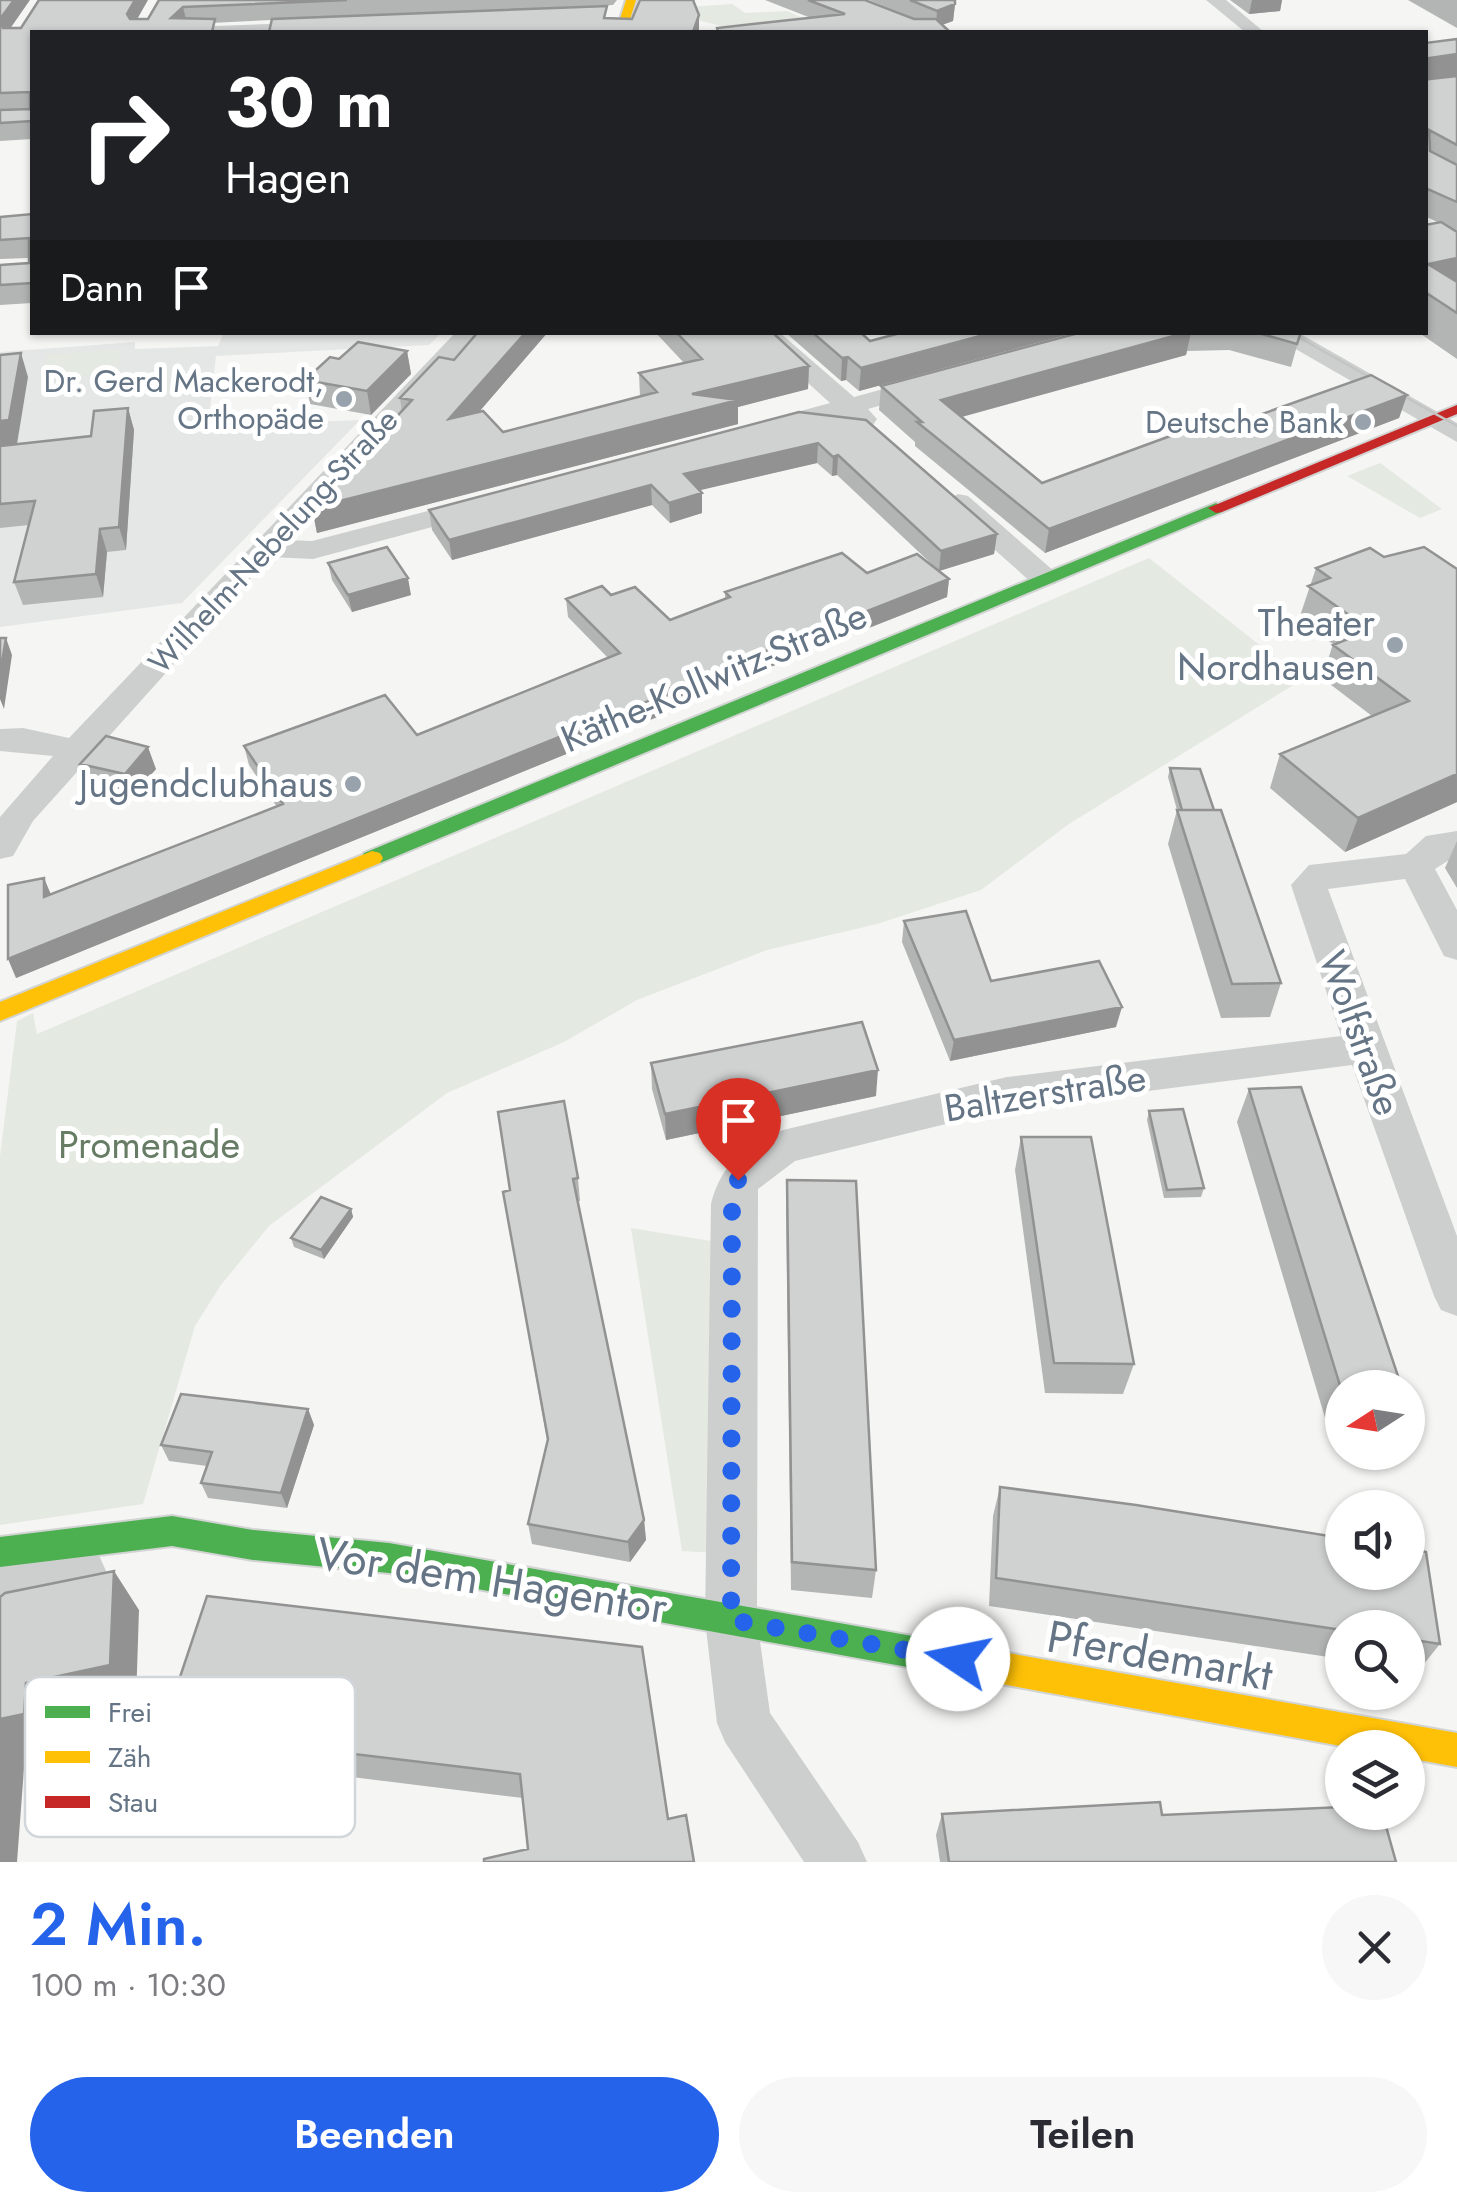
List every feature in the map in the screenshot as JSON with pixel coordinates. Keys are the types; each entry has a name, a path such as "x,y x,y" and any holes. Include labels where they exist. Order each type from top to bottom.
{"street":[{"path":"1216,0 1254,30"},
{"path":"280,30 342,26"},
{"name":"Wilhelm-Nebelung-Straße","path":"0,847 20,814 262,548 467,335"},
{"path":"767,335 880,433"},
{"path":"1284,335 1450,418"},
{"path":"1321,335 1450,418"},
{"path":"754,432 956,378"},
{"name":"Käthe-Kollwitz-Straße","path":"0,1012 1044,578 1450,418"},
{"path":"940,486 1044,578"},
{"path":"262,548 313,550 504,499"},
{"path":"0,740 38,741 78,750"},
{"name":"Wolfstraße","path":"1456,1289 1311,899 1310,885 1322,874 1416,866 1439,845 1457,843"},
{"path":"1416,866 1457,946"},
{"name":"Baltzerstraße","path":"731,1620 732,1204 738,1180 783,1147 1007,1093 1366,1048"},
{"name":"Vor dem Hagentor","path":"0,1552 172,1532 253,1545 389,1558 731,1620"},
{"name":"Vor dem Hagentor","path":"0,1591 92,1568 253,1545"},
{"path":"731,1620 744,1723 838,1862"},
{"name":"Pferdemarkt","path":"731,1620 1457,1750"}],"shaded area":[{"path":"223,335 439,335 429,345 216,356 208,426 360,420 182,603 0,627 0,352 135,342 135,349 218,346"}],"green space":[{"path":"732,4 745,13 787,11 814,23 738,30 693,19 690,7"},
{"path":"122,349 117,374 41,380 47,355"},
{"path":"1380,463 1442,509 1420,518 1347,476"},
{"name":"Promenade","path":"1149,558 1303,679 1069,824 981,890 877,924 767,950 637,1000 564,1042 447,1093 269,1226 221,1285 195,1326 143,1504 0,1525 0,1156 17,1021 33,1013 37,1034"},
{"path":"631,1228 717,1242 714,1553 682,1551"}],"building":[{"path":"0,0 14,0 0,19"},
{"path":"39,0 135,0 127,14 130,19 148,19 159,0 347,0 183,7 171,18 215,19 212,30 30,30 30,92 0,93 0,19 3,28 21,28"},
{"path":"640,0 693,0 699,15 694,30 269,30 272,19 607,6 604,18 632,19"},
{"path":"808,0 865,0 914,19 936,19 948,30 717,28 845,14"},
{"path":"910,0 955,0 955,4 937,11"},
{"path":"1457,39 1457,54 1429,58 1429,79 1457,76 1457,145 1429,130 1430,151 1457,165 1457,202 1428,189 1428,43"},
{"path":"30,109 30,121 0,123 0,110"},
{"path":"30,214 30,283 0,285 0,265 29,263 29,238 0,240 0,217"},
{"path":"1441,222 1457,232 1457,258 1428,264 1428,224"},
{"path":"1428,264 1457,282 1457,313 1428,294"},
{"path":"475,335 523,335 449,419 483,411 503,432 657,392 639,373 702,359 679,335 775,335 809,366 692,394 738,400 312,508 412,400 400,398 439,357 454,360"},
{"path":"815,335 863,335 870,341 893,335 984,335 861,368 848,357 842,358"},
{"path":"1071,335 1177,335 941,400 1042,483 1225,416 1237,423 1371,375 1407,395 1049,529 917,422 922,422 881,386"},
{"path":"1266,335 1300,335 1297,344"},
{"path":"358,342 407,351 367,391 305,380 330,357 339,359"},
{"path":"21,353 9,420 0,421 0,355"},
{"path":"128,408 119,527 100,529 96,574 14,582 35,501 0,504 0,446 91,436 94,411"},
{"path":"799,412 866,420 997,534 941,551 838,455 833,457 818,443 684,474 702,493 669,503 651,485 449,540 429,510"},
{"path":"387,547 408,578 348,595 328,563"},
{"path":"1424,547 1457,569 1457,774 1358,818 1280,754 1409,701 1333,645 1370,630 1308,586 1330,578 1316,568 1370,548 1384,557"},
{"path":"842,553 867,573 917,554 949,579 663,691 666,694 8,959 8,885 44,878 44,897 283,804 244,746 385,695 417,735 620,653 566,599 602,586 611,595 635,587 670,620 730,597 725,592"},
{"path":"0,638 6,638 0,674"},
{"path":"106,736 148,747 125,774 80,764"},
{"path":"1170,768 1200,769 1214,810 1182,810"},
{"path":"1177,810 1221,810 1281,983 1232,984"},
{"path":"966,911 991,981 1099,961 1122,1007 954,1040 904,921"},
{"path":"862,1022 878,1070 665,1114 651,1063"},
{"path":"1301,1087 1396,1370 1335,1370 1249,1089"},
{"path":"564,1101 578,1178 573,1179 644,1520 628,1542 528,1524 548,1439 503,1192 510,1190 498,1112"},
{"path":"1183,1109 1204,1188 1167,1190 1149,1111"},
{"path":"1021,1137 1091,1137 1134,1364 1054,1363"},
{"path":"787,1180 856,1181 876,1570 792,1562"},
{"path":"321,1197 351,1209 321,1250 291,1238"},
{"path":"181,1394 308,1409 281,1493 201,1483 212,1452 161,1445"},
{"path":"1000,1487 1136,1505 1325,1535 1325,1590 1425,1590 1426,1552 1440,1644 1425,1642 1425,1610 1325,1610 1325,1627 996,1578"},
{"path":"114,1571 110,1665 54,1677 25,1677 24,1714 0,1719 0,1597"},
{"path":"207,1596 642,1647 668,1819 686,1815 694,1862 484,1862 528,1849 520,1774 355,1754 355,1677 180,1677"},
{"path":"1160,1802 1162,1815 1325,1808 1325,1830 1387,1830 1396,1862 949,1862 942,1814"}],"tram line":[{"path":"1294,335 1457,426"}],"traffic: fast":[{"path":"372,858 1216,508"},
{"path":"0,1552 172,1531 253,1545 389,1558 946,1658"}],"traffic: slow":[{"path":"622,30 631,0"},
{"path":"0,1012 372,858"},
{"path":"946,1658 1457,1750"}],"traffic: jam":[{"path":"1216,508 1455,409"}],"place":[{"name":"Dr. Gerd Mackerodt, Orthopäde","path":"344,399"},
{"name":"Deutsche Bank","path":"1363,422"},
{"name":"Theater Nordhausen","path":"1395,645"},
{"name":"Jugendclubhaus","path":"353,784"}],"route":[{"path":"738,1180 732,1204 731,1620 958,1659"}]}
